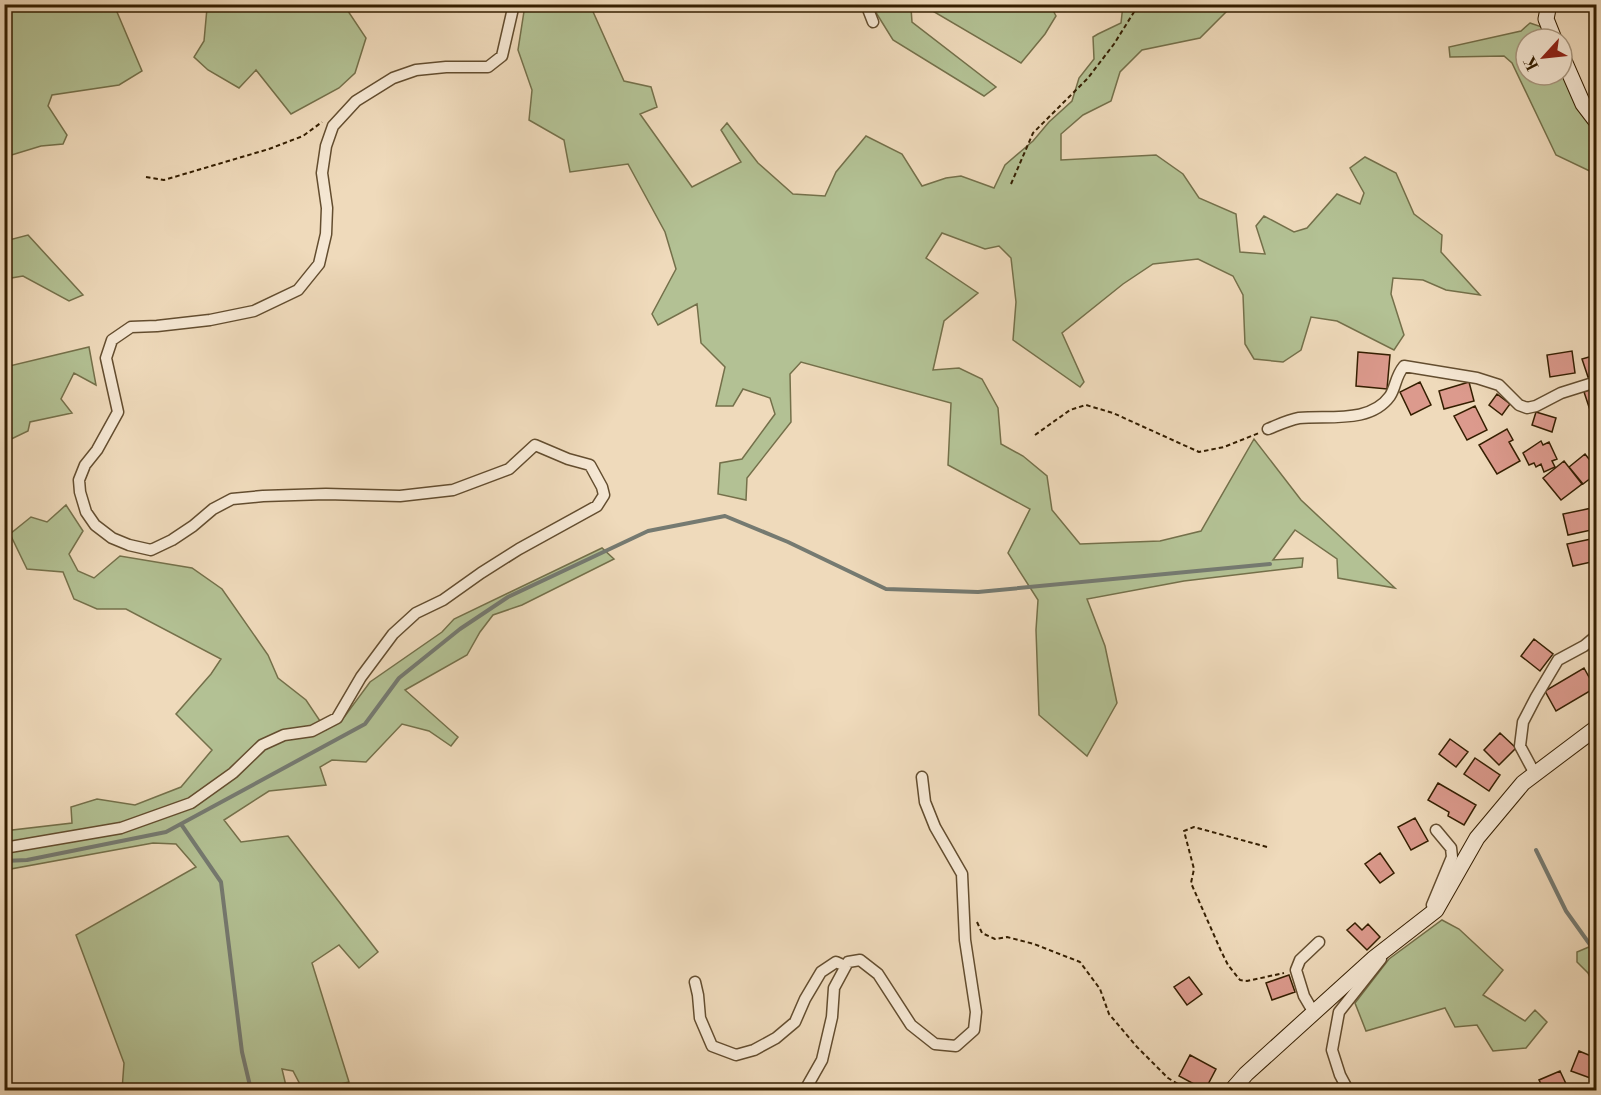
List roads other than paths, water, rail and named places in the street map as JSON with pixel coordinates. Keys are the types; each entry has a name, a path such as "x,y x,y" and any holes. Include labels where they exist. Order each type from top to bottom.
{"main road":[{"path":"1549,4 1546,19 1549,27"},
{"path":"1574,83 1583,104 1596,121"},
{"path":"1232,1090 1246,1074 1373,958 1436,910 1477,838 1523,783 1596,728"}],"street":[{"path":"4,848 121,828 190,803 232,773 262,745 284,735 312,731 338,718 361,677 393,634 416,613 442,600 519,549 597,506 604,495 590,465 568,459 535,445 509,469 453,490 400,496 326,494 232,499 213,509 172,540 151,550 129,546 112,538 95,525 86,512 80,492 80,480 85,465 97,450 118,412 106,358 112,340 131,327 210,320 254,311 297,290 319,264 326,234 327,208 322,173 326,146 333,126 356,101 393,78 416,70 488,67 502,56 514,4"},
{"path":"866,4 873,22"},
{"path":"1268,429 1296,418 1358,416 1378,407 1391,395 1398,373 1404,366 1477,378 1499,385 1519,405 1527,408 1536,406 1561,393 1596,382"},
{"path":"1535,774 1520,746 1523,722 1558,660 1584,646 1596,636"},
{"path":"805,1090 822,1060 832,1017 834,988 848,962 860,960 878,974 911,1025 935,1044 956,1046 974,1029 976,1012 965,940 962,874 935,827 925,802 922,777"},
{"path":"1428,917 1452,857 1451,848 1436,830"},
{"path":"1314,1013 1304,996 1296,970 1300,960 1319,942"},
{"path":"1348,1090 1340,1075 1332,1050 1339,1012 1394,942"},
{"path":"694,982 698,995 700,1018 712,1046 736,1054 754,1050 776,1038 795,1022 821,972 836,962 845,966"}],"waterway":[{"path":"4,861 27,860 166,832 365,724 399,678 460,629 508,597 648,531 725,516 788,542 886,589 978,592 1270,564"},
{"path":"181,824 221,882 242,1052 251,1090"},
{"path":"1536,850 1566,911 1596,953"}]}
